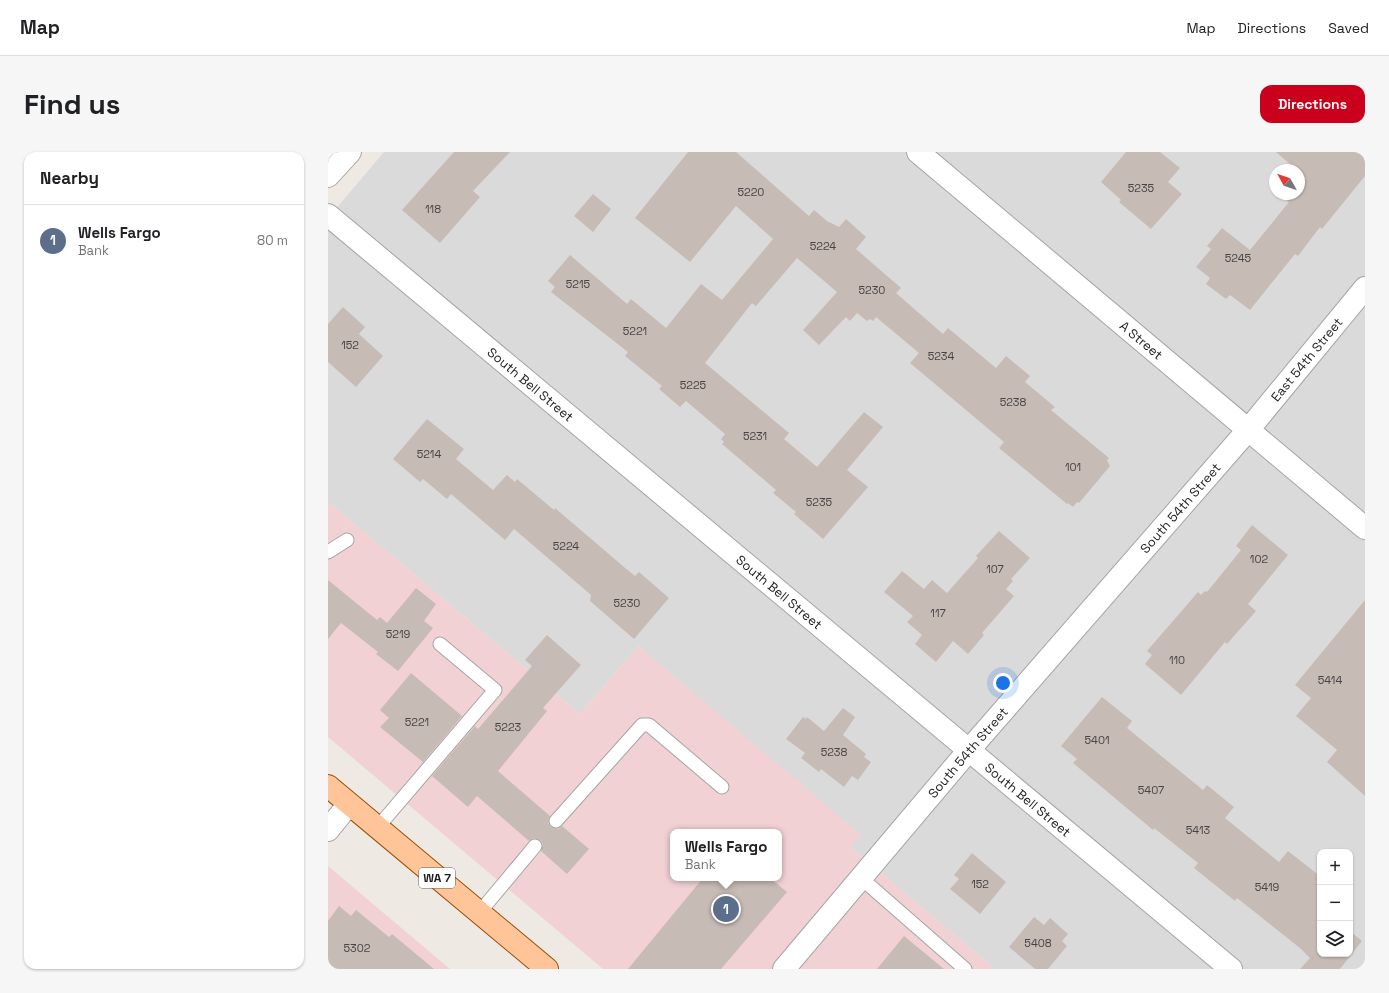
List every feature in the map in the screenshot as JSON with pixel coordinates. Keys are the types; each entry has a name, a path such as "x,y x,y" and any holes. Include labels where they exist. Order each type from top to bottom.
{"main road":[{"name":"WA 7","path":"328,786 547,969"}],"street":[{"path":"328,176 350,152"},
{"name":"A Street","path":"918,152 1365,528"},
{"name":"South Bell Street","path":"328,215 1230,969"},
{"name":"East 54th Street","path":"1248,430 1365,288"},
{"name":"South 54th Street","path":"784,969 969,750 1248,430"},
{"path":"328,830 350,804"}],"lane":[{"path":"328,552 347,540"},
{"path":"377,828 495,690 440,644"},
{"path":"556,821 642,725 649,725 722,787"},
{"path":"479,912 535,846"},
{"path":"861,878 965,969"}],"shaded area":[{"path":"384,152 1365,152 1365,969 995,969 850,847 860,835 638,646 580,714 328,502 328,218"},
{"path":"328,502 580,714 638,646 861,835 850,847 995,969 603,969 328,737"},
{"path":"328,866 450,969 328,969"}],"building":[{"path":"454,152 510,152 473,191 480,197 440,243 402,210"},
{"path":"688,152 736,152 809,216 814,210 827,221 839,227 846,219 866,237 856,249 901,288 896,293 943,334 948,328 996,368 1006,356 1030,376 1025,382 1055,407 1051,410 1109,458 1107,460 1110,466 1079,503 1077,502 1073,507 1068,503 1067,504 999,448 1004,442 910,363 919,353 876,317 873,321 870,319 867,321 857,313 850,321 846,317 819,345 803,330 837,292 797,258 756,306 752,303 705,363 789,433 784,439 817,467 864,412 883,427 847,470 868,487 823,539 794,514 796,512 773,493 776,490 722,444 724,442 721,439 725,434 686,401 680,407 659,389 662,386 625,356 628,352 551,292 555,287 548,281 570,255 627,304 631,299 666,328 701,284 722,300 773,239 736,206 690,262 635,218"},
{"path":"1126,152 1160,152 1180,168 1168,182 1182,194 1151,229 1119,202 1121,200 1101,182"},
{"path":"1276,152 1365,152 1365,176 1322,229 1320,227 1298,256 1295,254 1250,310 1230,295 1226,299 1206,284 1210,278 1196,267 1211,249 1207,246 1222,228 1250,250 1289,202 1287,200 1305,200 1305,164 1290,164"},
{"path":"593,194 611,209 593,232 574,216"},
{"path":"343,307 365,327 359,334 383,356 356,387 328,362 328,324"},
{"path":"427,419 464,449 456,459 493,490 507,475 515,482 517,479 554,510 555,508 635,576 639,572 669,598 634,639 590,601 591,595 514,529 505,540 451,494 447,499 423,479 420,482 393,459"},
{"path":"1252,525 1288,555 1248,604 1256,611 1227,644 1225,642 1181,695 1145,664 1152,655 1147,651 1198,592 1201,595 1205,591 1207,592 1241,550 1236,546"},
{"path":"999,531 1030,558 1011,579 1013,581 1006,589 1014,596 982,633 984,635 968,654 953,641 936,662 915,644 922,635 907,622 913,616 884,592 902,571 924,589 932,580 947,593 978,558 976,556"},
{"path":"328,580 377,620 380,617 387,623 416,588 436,604 424,621 433,628 398,671 376,654 378,652 341,623 328,639"},
{"path":"1365,600 1365,796 1327,762 1337,750 1296,716 1311,698 1295,685"},
{"path":"547,635 581,665 543,708 547,711 498,771 550,816 548,823 551,827 558,829 562,826 589,849 567,874 541,851 543,844 540,840 533,838 529,841 477,796 468,807 432,776 475,726 478,729 532,666 525,660"},
{"path":"411,673 462,716 423,762 380,727 389,718 380,710"},
{"path":"1102,697 1132,721 1127,728 1203,790 1207,785 1234,807 1225,818 1279,862 1288,851 1317,874 1317,957 1349,957 1340,969 1300,969 1310,958 1300,948 1237,898 1235,901 1194,868 1198,863 1154,828 1153,830 1073,763 1077,759 1061,746"},
{"path":"843,708 855,717 843,735 866,754 864,757 871,762 858,780 852,776 844,787 821,769 819,772 801,758 805,753 786,739 803,717 806,719 807,717 824,731"},
{"path":"972,853 1006,882 980,914 950,889 959,879 954,875"},
{"path":"701,881 774,881 787,892 721,969 628,969"},
{"path":"339,906 351,916 356,910 389,937 392,934 434,969 328,969 328,921"},
{"path":"1034,917 1044,925 1050,918 1068,934 1062,941 1067,946 1048,969 1035,969 1009,947"},
{"path":"1353,934 1362,941 1353,952"},
{"path":"904,936 944,969 877,969"}],"place":[{"name":"Wells Fargo","path":"726,909"}]}
